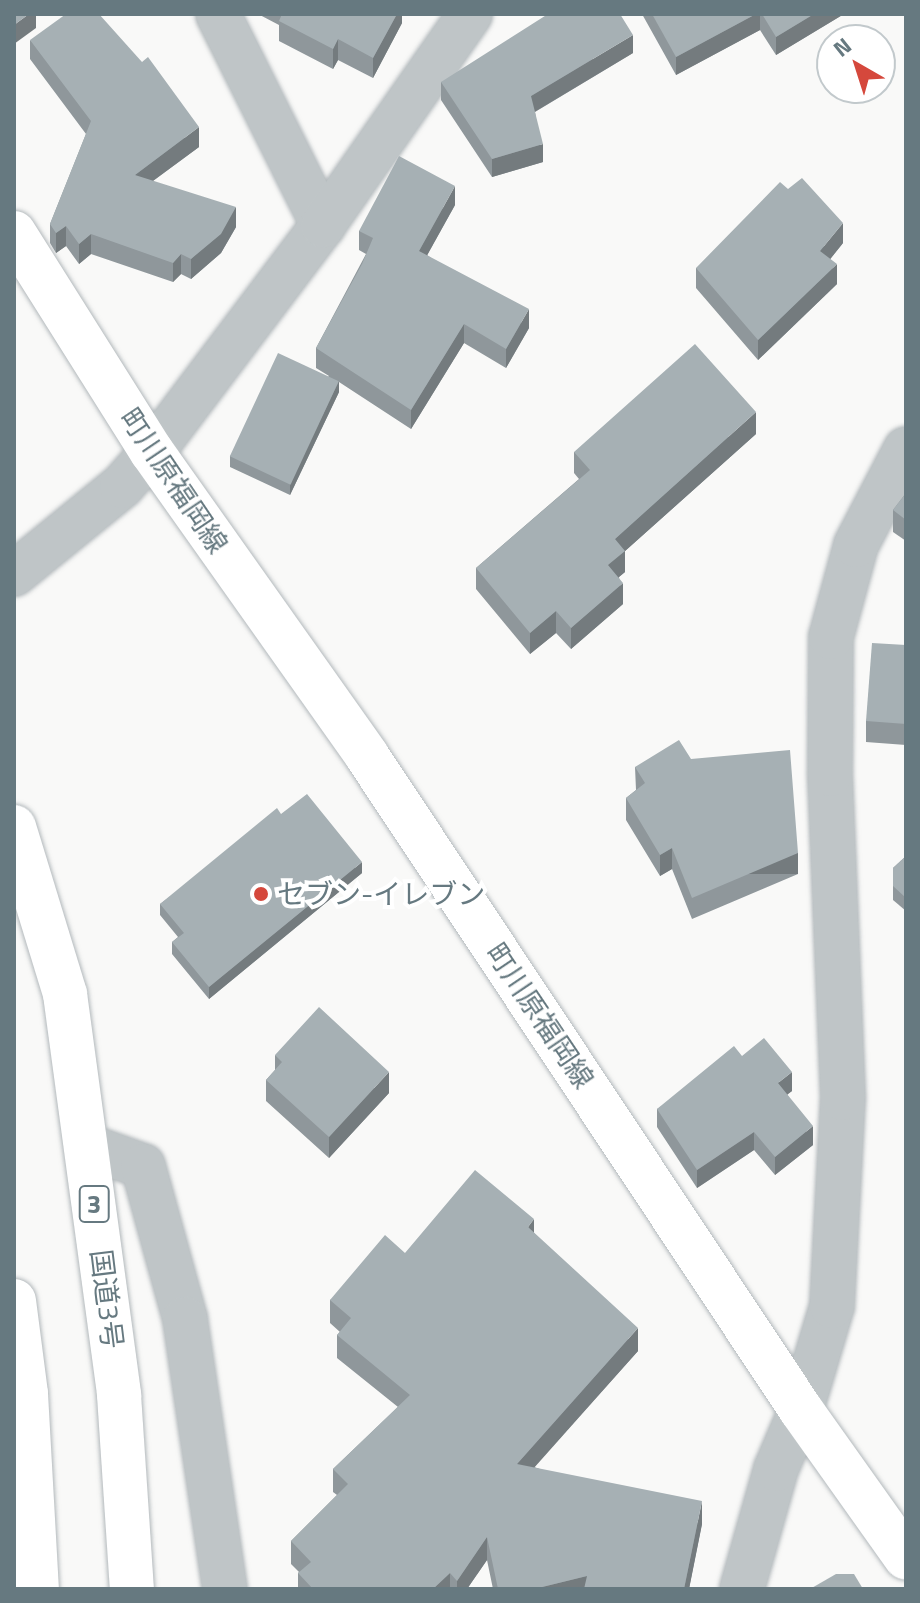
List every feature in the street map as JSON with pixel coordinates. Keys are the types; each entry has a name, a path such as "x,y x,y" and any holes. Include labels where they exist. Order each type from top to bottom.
{"main road":[{"name":"町川原福岡線","path":"14,233 152,452 367,756 801,1410 906,1558"},
{"name":"国道3号","path":"14,827 65,994 119,1395 132,1589"},
{"path":"14,1301 26,1394 37,1589"}],"street":[{"path":"218,14 323,225"},
{"path":"14,574 122,486 152,452 323,225 470,14"},
{"path":"742,1589 776,1469 801,1410 832,1306 843,1098 830,774 831,637 856,545 906,449"},
{"path":"87,1146 143,1166 185,1319 225,1589"}],"building":[{"path":"14,14 29,14 14,25"},
{"path":"66,14 99,14 142,62 148,57 199,127 135,175 236,207 221,234 191,259 181,254 173,263 91,234 79,244 66,226 56,233 50,224 91,121 30,40"},
{"path":"282,14 397,14 373,58 338,39 333,49 279,21"},
{"path":"548,14 620,14 633,35 531,96 543,144 492,159 441,82"},
{"path":"652,14 756,14 676,57"},
{"path":"762,14 814,14 776,37"},
{"path":"399,156 455,186 419,251 529,309 506,349 464,324 411,410 316,348 362,264 373,238 359,231"},
{"path":"802,178 843,223 820,251 837,264 758,340 696,268 780,182 788,189"},
{"path":"695,344 756,412 615,539 625,551 608,565 623,583 571,628 556,611 530,633 476,568 590,470 574,452"},
{"path":"278,353 339,381 291,485 230,456"},
{"path":"906,493 906,520 893,510"},
{"path":"872,643 906,645 906,724 866,721"},
{"path":"679,740 691,759 790,750 798,853 692,898 672,848 660,855 626,798 645,783 635,767"},
{"name":"セブン-イレブン","path":"307,794 362,862 209,987 172,942 184,933 160,904 277,808 281,814"},
{"path":"906,856 906,898 893,886 893,868"},
{"path":"319,1007 389,1072 329,1137 266,1080 282,1062 275,1055"},
{"path":"764,1038 792,1072 778,1083 813,1126 775,1157 754,1132 697,1170 657,1109 734,1046 742,1056"},
{"path":"475,1170 534,1219 528,1227 638,1328 517,1464 702,1501 684,1589 584,1589 587,1576 534,1589 498,1589 487,1537 457,1581 450,1573 433,1589 313,1589 298,1573 311,1562 291,1541 348,1484 333,1469 410,1395 337,1335 351,1318 330,1300 385,1235 405,1253"},
{"path":"836,1574 854,1574 863,1589 810,1589"}],"place":[{"name":"セブン-イレブン","path":"261,894"}]}
